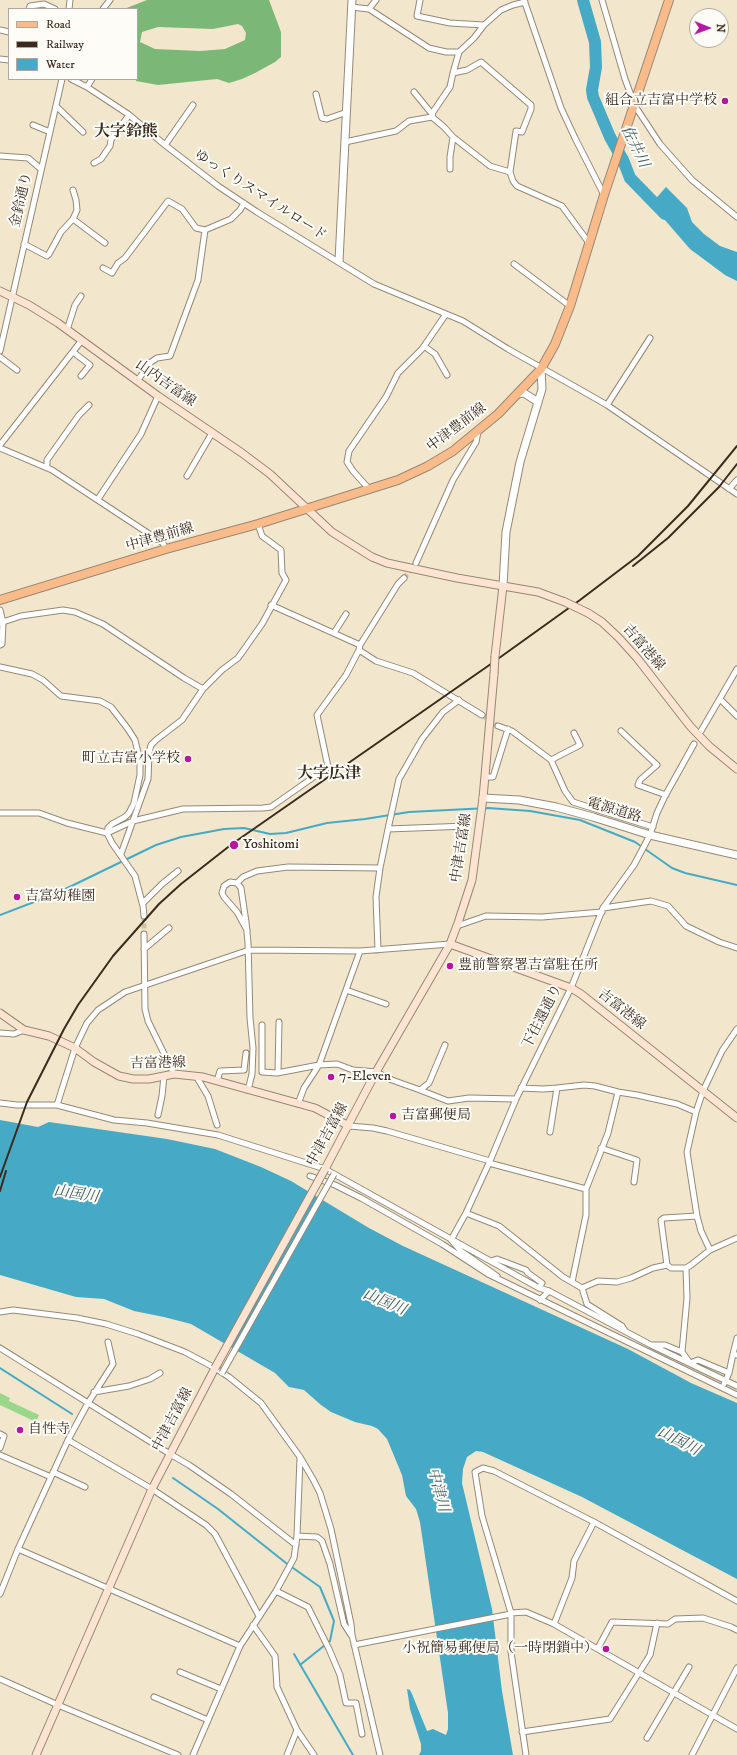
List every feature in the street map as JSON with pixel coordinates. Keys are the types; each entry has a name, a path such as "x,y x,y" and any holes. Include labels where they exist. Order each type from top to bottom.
{"main road":[{"name":"中津豊前線","path":"0,600 370,490 398,480 428,466 453,451 478,432 541,368 555,344 570,306 604,195 635,106 669,0"},
{"name":"山内吉富線","path":"0,290 29,305 82,340 158,396 270,474 307,509"},
{"path":"307,509 332,532 354,547 387,563 503,586"},
{"name":"吉富港線","path":"503,586 538,592 566,602 602,622 637,658 690,726 709,746 737,769"},
{"name":"中津吉富線","path":"36,1755 152,1489 215,1368 349,1126 376,1072 450,944 472,880 483,798 495,656 503,586"},
{"name":"吉富港線","path":"450,944 571,988 581,994 737,1118"},
{"name":"吉富港線","path":"0,1013 24,1030 49,1036 75,1048 94,1062 119,1076 133,1080 149,1079 174,1074 196,1076 315,1108 349,1126"}],"street":[{"path":"104,8 110,0"},
{"path":"369,9 376,0"},
{"path":"420,0 417,16 450,23 484,24"},
{"path":"602,0 625,79 635,106 660,144 692,180 737,217"},
{"path":"345,142 396,131 409,121 432,116 450,87 459,52 474,38 484,24 501,10 525,1 561,108 604,195"},
{"path":"29,8 30,6 44,4 53,8"},
{"path":"339,261 352,4 369,9 429,48 446,52 459,52"},
{"path":"453,73 467,70 482,62 531,105 531,109 522,132 516,131 513,145 514,157 510,172 513,181 517,186 562,206 589,243"},
{"name":"金鈴通り","path":"0,351 62,80"},
{"name":"ゆっくりスマイルロード","path":"73,80 87,87 129,116 218,186 244,203 374,284 463,320 541,368 607,405 729,490 737,494"},
{"path":"87,87 91,80"},
{"path":"414,92 432,116 453,137 490,166 510,172"},
{"path":"316,94 322,118 327,119 346,112"},
{"path":"165,145 193,105"},
{"path":"56,106 83,132"},
{"path":"94,163 101,159 110,146 111,140 129,116"},
{"path":"33,124 50,132"},
{"path":"450,169 453,137"},
{"path":"0,156 28,158 41,169"},
{"path":"24,244 47,256 61,232 73,219 77,210 73,190"},
{"path":"103,268 112,273 118,263 125,258 168,201 182,209 196,228 205,230 231,219 240,210 244,203"},
{"path":"73,219 105,243"},
{"path":"137,380 151,362 157,358 170,356 198,280 205,230"},
{"path":"514,264 570,306"},
{"path":"67,330 75,305 81,296"},
{"path":"370,490 347,462 349,451 386,397 398,373 424,346 446,314"},
{"path":"607,405 650,338"},
{"path":"0,445 82,340"},
{"path":"424,346 435,354 447,374"},
{"path":"73,352 90,365 81,376"},
{"path":"0,357 17,370"},
{"path":"503,586 506,532 525,442 542,389 541,368"},
{"path":"517,394 524,393 538,402"},
{"path":"98,499 141,434 158,396"},
{"path":"47,467 47,460 79,415 89,405"},
{"path":"416,563 453,480 476,442 478,432"},
{"path":"187,476 212,433"},
{"path":"0,448 47,467 163,542 166,550"},
{"path":"729,490 737,480"},
{"path":"121,854 148,779 149,753 151,745 182,720 203,689 222,670 238,658 262,624 286,580 282,573 281,550 262,536 258,524"},
{"path":"0,813 39,813 67,823 107,833 134,821 183,810 271,807 328,767 317,715 346,675 359,648 398,584 404,578"},
{"path":"271,605 334,633 376,660 413,673 482,715"},
{"path":"0,610 2,622 2,644 0,645"},
{"path":"2,622 21,616 63,610 75,612 104,624 184,678 203,689"},
{"path":"334,633 346,614"},
{"path":"0,667 32,674 43,680 61,696 100,702 111,707 135,740 140,761 140,775 134,803 129,813 112,824 108,828 107,833 112,843 136,876 143,903 144,916"},
{"path":"702,731 737,669"},
{"path":"720,699 737,716"},
{"path":"378,950 376,897 380,868 400,779 422,739 444,712 459,700"},
{"path":"498,726 508,729 551,760 565,791 573,802 653,826"},
{"path":"484,777 493,777 508,729"},
{"path":"621,732 657,765 640,780 638,785 666,795"},
{"path":"551,760 580,745 574,733"},
{"name":"下往還通り","path":"451,1240 466,1213 490,1162 516,1098 571,988 602,910 634,865 650,835 657,813 694,744"},
{"name":"電源道路","path":"483,798 519,800 556,807 650,835 737,855"},
{"path":"388,829 467,826"},
{"path":"247,930 237,912 222,893 227,884 237,883 244,877 257,871 288,867 380,868"},
{"path":"143,903 178,871"},
{"path":"237,883 240,888 249,950 250,1018 253,1048 252,1074 248,1090"},
{"path":"457,926 486,916 542,917 602,910 651,901 668,906 686,926 719,942 737,948"},
{"path":"144,949 169,928"},
{"path":"144,934 145,1009 148,1021 174,1074"},
{"path":"57,1105 75,1048 87,1023 98,1010 125,992 249,950 360,951 450,944"},
{"path":"298,1104 304,1088 319,1065 360,951"},
{"path":"346,990 386,1004"},
{"path":"278,1073 279,1022"},
{"path":"262,1025 262,1072 278,1073 319,1065 338,1064 353,1070 376,1072 448,1101 469,1098 516,1098"},
{"path":"710,1250 696,1216 687,1152 696,1112 703,1091 722,1051 737,1029"},
{"path":"0,1033 14,1034 24,1030"},
{"path":"420,1090 429,1083 445,1045"},
{"path":"217,1081 220,1071 244,1070 246,1053"},
{"path":"158,1115 164,1076"},
{"path":"196,1076 208,1096 217,1125"},
{"path":"521,1088 543,1089 584,1085 595,1086 677,1104 696,1112"},
{"path":"550,1132 557,1088"},
{"path":"572,1282 586,1215 586,1189 608,1133 618,1092"},
{"path":"0,1103 17,1105 57,1105 114,1120 147,1123 218,1135 325,1169 539,1288 585,1307 626,1332 651,1345 737,1386"},
{"path":"349,1126 374,1128 387,1131 586,1189"},
{"path":"601,1148 637,1160 634,1182"},
{"path":"222,1373 334,1174"},
{"path":"310,1176 335,1185 361,1198 442,1244 488,1274 737,1394"},
{"path":"466,1213 499,1226 563,1277 582,1288"},
{"path":"667,1265 661,1220 664,1218 696,1216"},
{"path":"442,1244 446,1237"},
{"path":"582,1288 598,1281 617,1282 631,1278 653,1268 667,1265 671,1268 686,1268 710,1250 737,1238"},
{"path":"451,1240 461,1251 506,1282"},
{"path":"491,1261 497,1259 526,1270 542,1283 539,1288"},
{"path":"682,1352 687,1298 686,1268"},
{"path":"582,1288 585,1307"},
{"path":"540,1300 549,1291"},
{"path":"0,1312 13,1310 77,1318 106,1324 185,1352 215,1368 261,1403 300,1457 314,1481 331,1528 354,1645 380,1755"},
{"path":"723,1387 735,1355 737,1338"},
{"path":"0,1594 18,1549 68,1440 94,1392 113,1364 108,1342"},
{"path":"651,1345 665,1345 682,1352 690,1364"},
{"path":"0,1348 189,1465 225,1490 296,1545"},
{"path":"687,1371 690,1364 698,1360 729,1373"},
{"path":"94,1392 129,1386 160,1374"},
{"path":"0,1434 4,1436 0,1448"},
{"path":"68,1440 152,1489 206,1525 215,1534 259,1616"},
{"path":"0,1455 85,1487"},
{"path":"193,1755 240,1646 276,1591 294,1558 297,1536 300,1457"},
{"path":"526,1755 510,1652 511,1613 482,1516 475,1472 483,1468 494,1471 594,1522 737,1601"},
{"path":"554,1624 572,1578 574,1561 594,1522"},
{"path":"297,1536 318,1537 322,1541 330,1564 344,1624 352,1635"},
{"path":"18,1549 240,1646"},
{"path":"276,1591 308,1607 330,1649 340,1676 346,1703 356,1703 362,1734"},
{"path":"354,1645 511,1613 526,1612 554,1624 598,1648 737,1729"},
{"path":"598,1648 612,1622 668,1624 675,1619 703,1618 737,1630"},
{"path":"522,1732 610,1719 650,1655 657,1624"},
{"path":"253,1625 275,1656 276,1687 297,1730 314,1755"},
{"path":"647,1738 688,1668"},
{"path":"692,1755 737,1668"},
{"path":"180,1672 221,1689"},
{"path":"0,1679 178,1755"},
{"path":"154,1697 208,1720"},
{"path":"287,1755 297,1730"}],"green space":[{"path":"147,0 269,0 281,32 281,57 275,62 242,79 229,83 217,79 158,85 136,81 138,80 138,8 127,8","holes":["238,24 242,26 246,33 245,40 225,49 200,51 155,49 140,42 142,32 158,27 213,29"]},
{"path":"0,1393 10,1398 9,1401 39,1415 36,1422 0,1405"}],"water":[{"path":"666,187 687,208 692,222 704,234 720,246 737,252 737,281 725,275 690,249 651,204"},
{"path":"0,1120 38,1127 49,1122 167,1139 215,1149 261,1167 291,1181 369,1228 403,1246 628,1349 691,1383 737,1403 737,1579 582,1497 483,1452 476,1451 467,1457 463,1469 462,1483 492,1609 502,1691 513,1755 419,1755 421,1751 421,1744 410,1709 407,1689 410,1690 412,1694 427,1731 433,1729 446,1735 448,1729 448,1713 420,1522 416,1509 406,1496 402,1475 387,1439 378,1429 372,1426 355,1422 331,1412 304,1390 289,1387 275,1373 191,1324 134,1311 104,1299 76,1297 0,1275"}],"waterway":[{"name":"佐井川","path":"583,0 595,42 596,67 592,90 593,97 630,178 665,214"},
{"path":"0,915 55,894 156,845 181,837 224,829 244,828 270,834 286,833 327,823 409,812 488,808 530,811 580,820 635,842 672,868 685,873 737,885"},
{"path":"0,1368 72,1414"},
{"path":"173,1478 218,1509 286,1563 320,1587 334,1621 330,1641 300,1665"},
{"path":"294,1654 353,1755"}],"tunnel":[{"path":"404,578 413,567"},
{"path":"482,715 498,726"},
{"path":"144,916 144,934"}],"railway":[{"path":"0,1177 27,1102 64,1029 78,1005 113,956 159,904 181,884 232,844 488,666 638,556 688,506 737,446"},
{"path":"633,566 668,538 719,487 737,464"},
{"path":"0,1191 6,1171"}],"place":[{"name":"組合立吉富中学校","path":"725,101"},
{"name":"町立吉富小学校","path":"188,759"},
{"name":"Yoshitomi","path":"234,845"},
{"name":"吉富幼稚園","path":"17,897"},
{"name":"豊前警察署吉富駐在所","path":"450,966"},
{"name":"7-Eleven","path":"331,1077"},
{"name":"吉富郵便局","path":"393,1116"},
{"name":"自性寺","path":"20,1430"},
{"name":"小祝簡易郵便局（一時閉鎖中）","path":"606,1649"}],"district":[{"name":"大字鈴熊","path":"126,133"},
{"name":"大字広津","path":"329,775"}],"water label":[{"name":"山国川","path":"76,1195"},
{"name":"山国川","path":"384,1303"},
{"name":"山国川","path":"678,1442"},
{"name":"中津川","path":"437,1490"}]}
